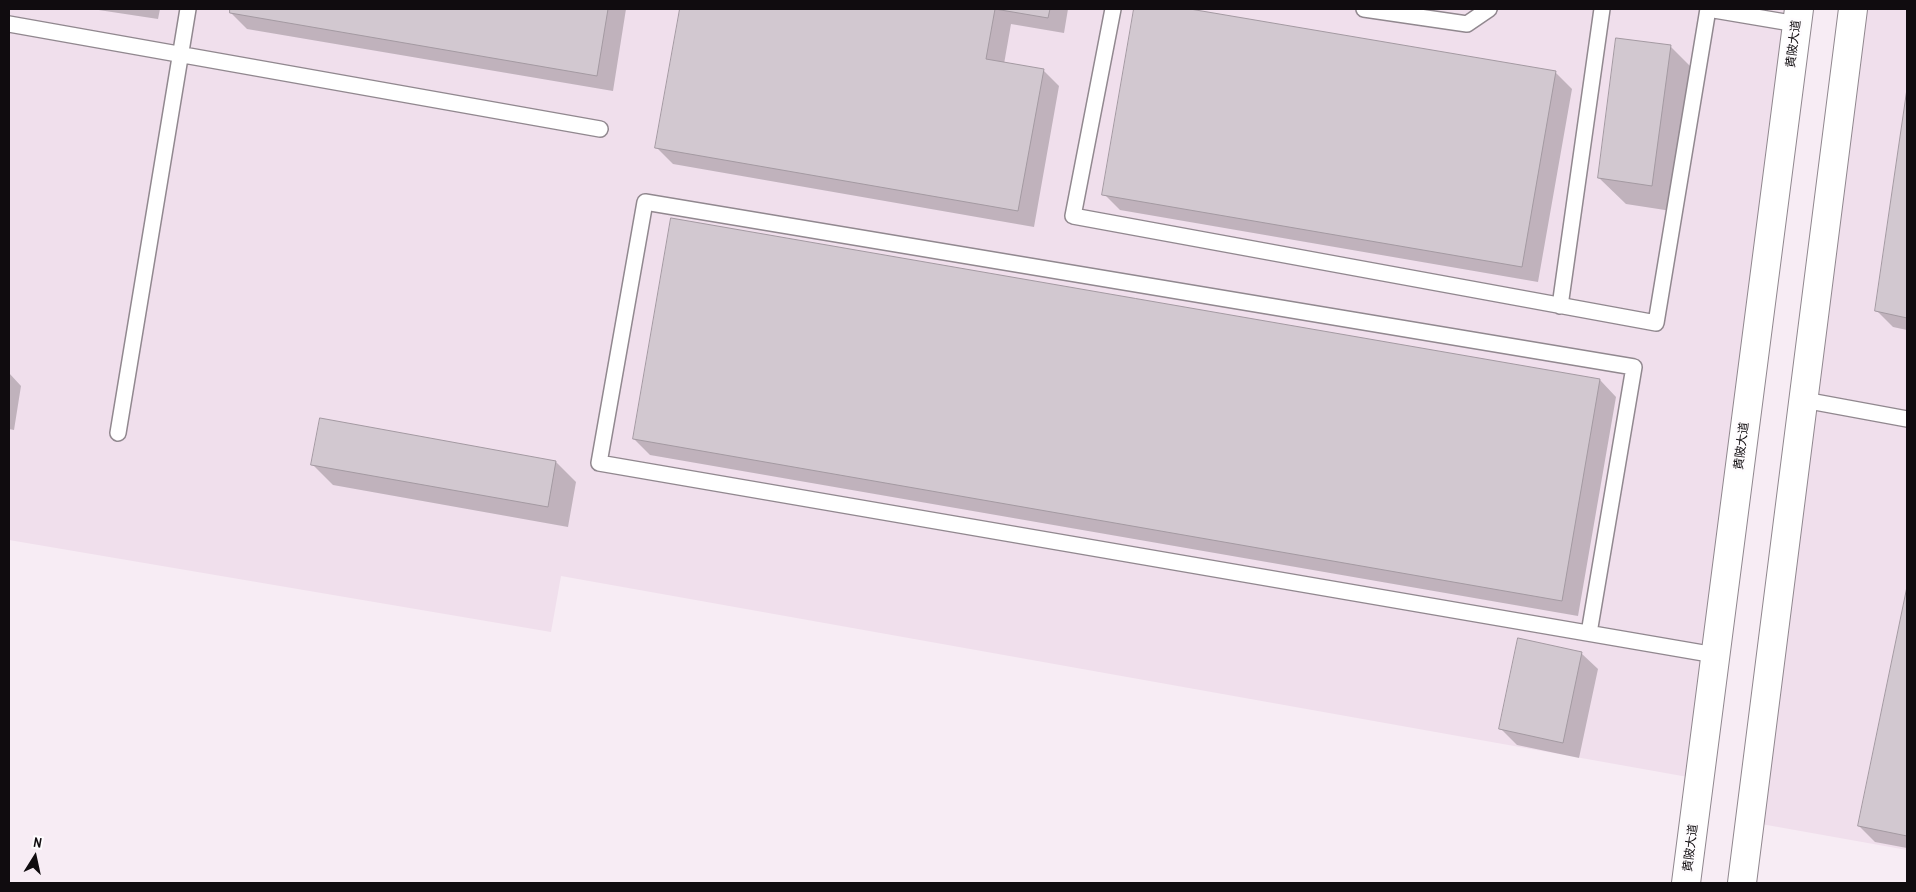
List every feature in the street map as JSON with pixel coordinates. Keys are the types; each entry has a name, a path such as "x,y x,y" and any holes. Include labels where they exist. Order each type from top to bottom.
{"street":[{"path":"1742,883 1853,9"},
{"name":"黄陂大道","path":"1686,883 1798,16"}],"lane":[{"path":"118,433 188,9"},
{"path":"1113,9 1073,216 1656,323 1708,9 1798,16"},
{"path":"1364,9 1467,24 1489,9"},
{"path":"1560,306 1602,9"},
{"path":"9,24 600,129"},
{"path":"1590,633 1634,366 645,202 598,463 1715,655"},
{"path":"1804,400 1907,419"}],"shaded area":[{"path":"9,9 1799,9 1699,779 561,576 551,632 9,540"},
{"path":"1853,9 1907,9 1907,850 1750,822"}],"building":[{"path":"230,9 608,9 597,76 230,13"},
{"path":"680,9 995,9 986,59 1044,69 1018,211 655,148"},
{"path":"995,9 1050,9 1048,18"},
{"path":"1134,9 1190,9 1556,71 1522,267 1102,195"},
{"path":"1616,38 1671,45 1652,186 1598,178"},
{"path":"1907,89 1907,318 1875,311"},
{"path":"671,218 1600,379 1562,601 633,439"},
{"path":"320,418 556,461 548,507 311,465"},
{"path":"1907,587 1907,836 1858,826"},
{"path":"1518,638 1582,652 1563,743 1499,729"}]}
